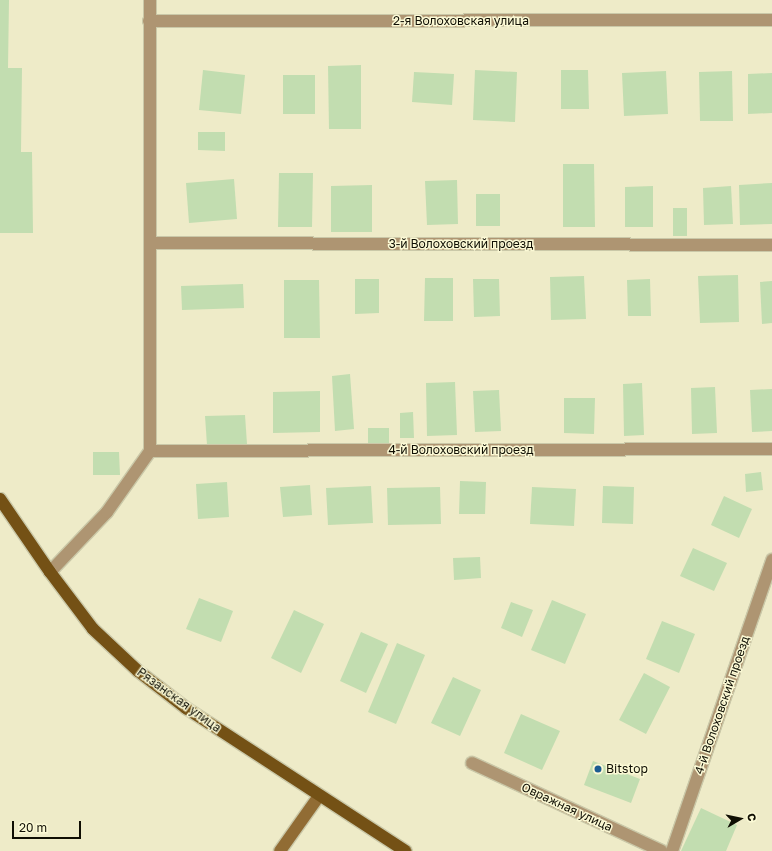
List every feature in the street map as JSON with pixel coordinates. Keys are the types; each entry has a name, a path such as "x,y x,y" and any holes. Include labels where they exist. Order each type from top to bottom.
{"main road":[{"name":"Рязанская улица","path":"0,499 50,572 93,628 138,671 186,708 318,796 405,851"}],"street":[{"path":"50,572 107,512 150,451 150,0"},
{"name":"2-я Волоховская улица","path":"149,21 772,20"},
{"name":"3-й Волоховский проезд","path":"150,243 772,245"},
{"name":"4-й Волоховский проезд","path":"150,451 772,449"},
{"name":"4-й Волоховский проезд","path":"672,851 772,560"},
{"name":"Овражная улица","path":"472,763 662,851"},
{"path":"280,851 318,796"}],"building":[{"path":"0,0 9,0 8,68 22,68 21,152 32,152 33,233 0,233"},
{"path":"361,65 361,129 329,129 328,66"},
{"path":"203,70 245,75 241,114 199,110"},
{"path":"475,70 517,72 515,122 473,120"},
{"path":"561,70 588,70 589,109 561,109"},
{"path":"666,71 668,114 624,116 622,73"},
{"path":"732,71 733,121 700,121 699,72"},
{"path":"414,72 454,74 452,105 412,102"},
{"path":"772,73 772,113 748,114 748,74"},
{"path":"283,75 315,75 315,114 283,114"},
{"path":"198,132 225,132 225,151 198,150"},
{"path":"563,164 594,164 595,227 563,227"},
{"path":"279,173 313,173 312,227 278,227"},
{"path":"234,179 237,219 189,223 186,183"},
{"path":"457,180 458,224 427,225 425,181"},
{"path":"772,183 772,224 740,225 739,185"},
{"path":"372,185 372,232 331,232 331,186"},
{"path":"653,186 653,227 625,227 625,187"},
{"path":"731,186 733,224 704,225 703,188"},
{"path":"476,194 500,194 500,226 476,226"},
{"path":"673,208 687,208 687,236 673,236"},
{"path":"738,275 739,322 700,323 698,276"},
{"path":"584,276 586,319 551,320 550,277"},
{"path":"425,278 453,278 453,321 424,321"},
{"path":"355,279 379,279 379,313 355,314"},
{"path":"473,279 499,279 500,316 474,317"},
{"path":"650,279 651,316 628,316 627,280"},
{"path":"284,280 319,280 320,338 284,338"},
{"path":"772,281 772,323 762,324 760,282"},
{"path":"243,284 244,308 182,310 181,286"},
{"path":"350,374 354,429 335,431 332,376"},
{"path":"455,382 457,435 427,436 426,383"},
{"path":"642,383 644,435 624,436 623,384"},
{"path":"715,387 717,433 692,434 691,388"},
{"path":"772,389 772,431 752,432 750,390"},
{"path":"499,390 501,431 475,432 473,391"},
{"path":"320,391 320,432 273,433 273,392"},
{"path":"564,398 595,398 594,434 564,433"},
{"path":"413,412 414,438 400,438 400,413"},
{"path":"245,415 247,444 207,445 205,416"},
{"path":"368,428 389,428 389,446 368,445"},
{"path":"93,452 119,452 120,475 93,475"},
{"path":"761,472 763,490 746,492 745,474"},
{"path":"460,481 486,482 485,514 459,514"},
{"path":"227,482 229,517 198,519 196,484"},
{"path":"310,485 312,515 283,517 280,487"},
{"path":"371,486 373,523 328,525 326,488"},
{"path":"603,486 634,487 633,524 602,523"},
{"path":"440,487 441,524 388,525 387,488"},
{"path":"532,487 576,489 574,526 530,524"},
{"path":"724,496 752,509 739,538 711,525"},
{"path":"693,548 727,563 714,591 680,576"},
{"path":"480,557 481,578 454,580 453,558"},
{"path":"199,598 233,611 221,642 186,629"},
{"path":"552,600 586,614 565,664 531,650"},
{"path":"511,602 533,610 522,637 501,628"},
{"path":"294,610 324,624 301,673 271,658"},
{"path":"662,621 695,634 679,673 646,659"},
{"path":"361,632 388,644 366,693 340,681"},
{"path":"397,643 425,655 396,724 368,712"},
{"path":"644,673 670,687 646,734 619,720"},
{"path":"453,677 481,690 460,736 431,723"},
{"path":"521,714 560,731 542,770 504,753"},
{"path":"593,761 640,779 631,803 584,785"},
{"path":"701,808 737,825 726,851 681,851"}],"place":[{"name":"Bitstop","path":"598,769"}]}
